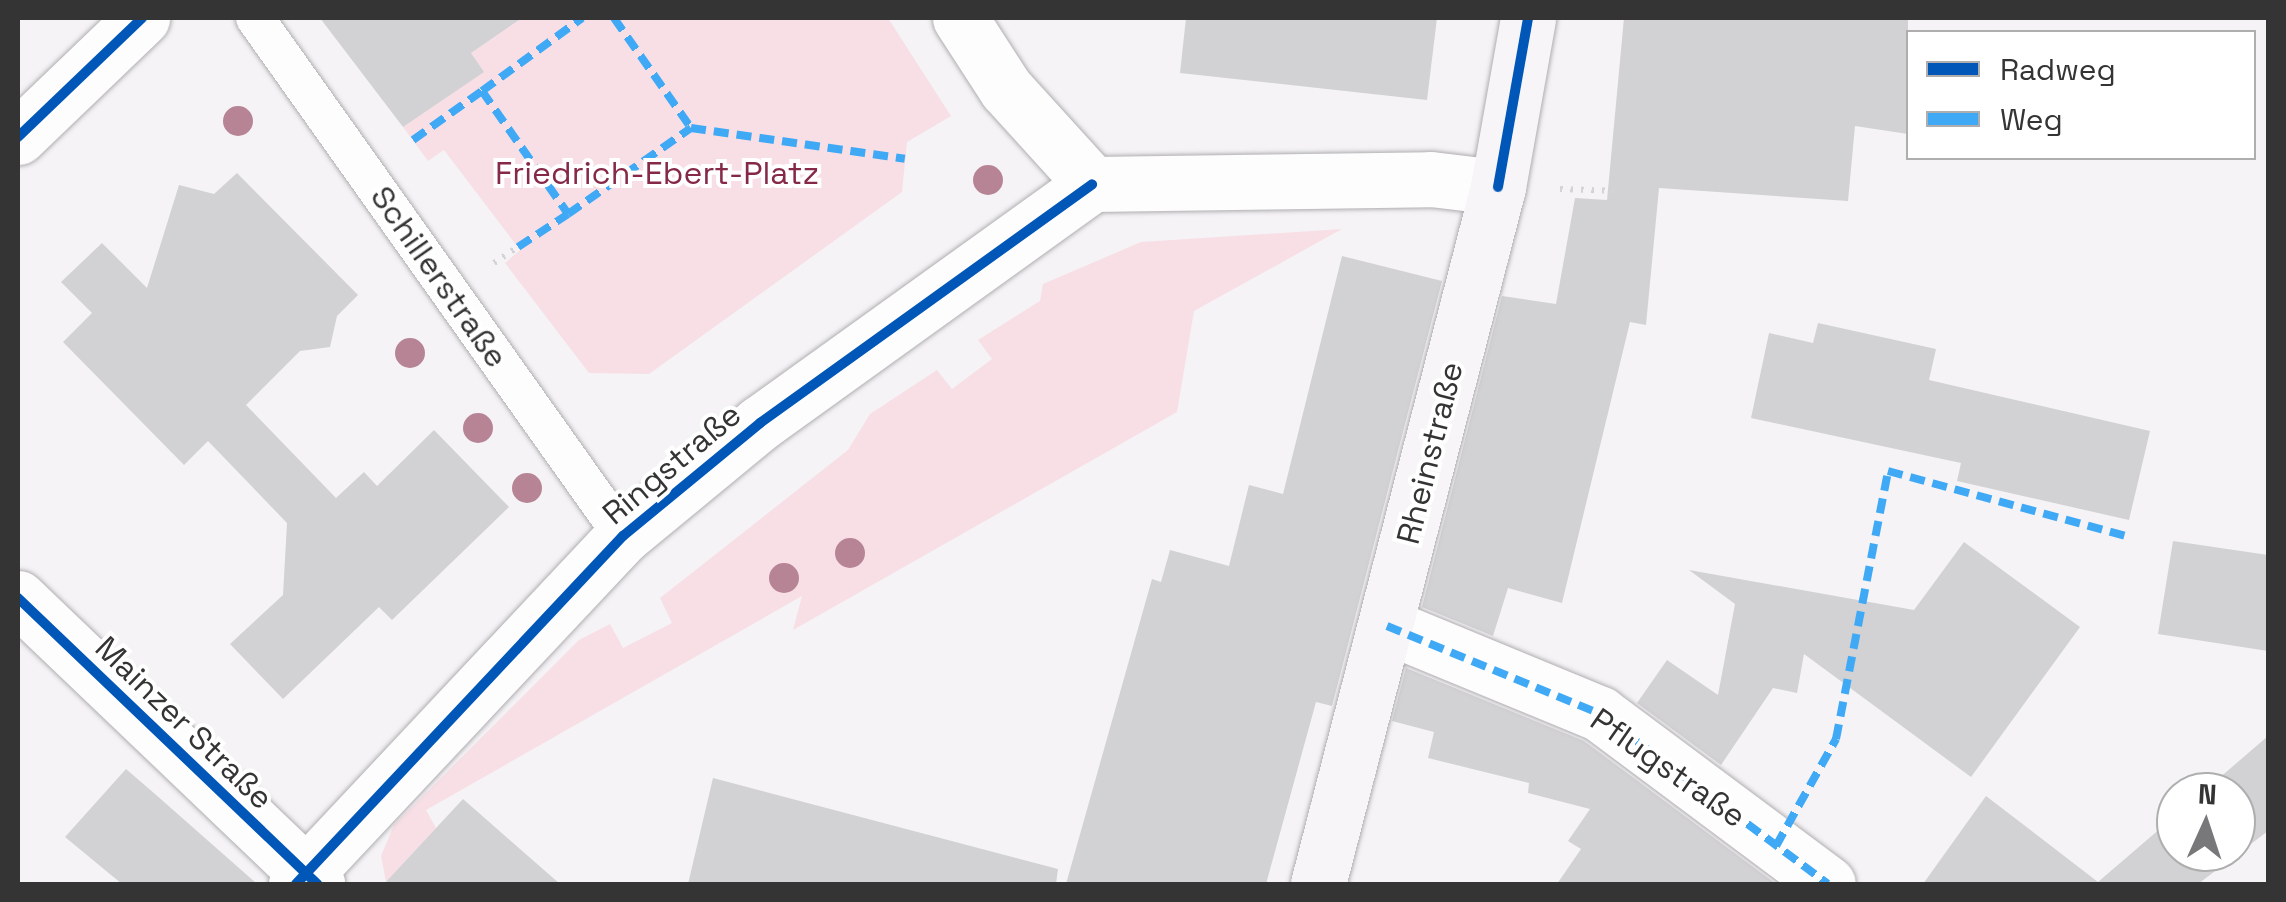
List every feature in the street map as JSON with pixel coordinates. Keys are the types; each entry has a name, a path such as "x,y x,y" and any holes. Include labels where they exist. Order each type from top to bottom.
{"main road":[{"name":"Rheinstraße","path":"1318,884 1498,187 1528,18"}],"street":[{"path":"18,137 142,18"},
{"path":"960,18 1006,90 1092,184 1431,179 1498,187"},
{"name":"Ringstraße","path":"306,881 623,536 760,422 1092,184"},
{"name":"Mainzer Straße","path":"18,598 306,881"},
{"name":"Pflugstraße","path":"1387,626 1600,714 1828,884"}],"lane":[{"name":"Schillerstraße","path":"255,18 623,536"}],"path":[{"path":"1576,190 1618,191"},
{"path":"484,270 518,247"}],"green space":[{"name":"Friedrich-Ebert-Platz","path":"522,18 888,18 951,116 907,142 902,192 649,374 589,373 505,263 520,250 444,150 428,161 403,127 483,72 471,53"},
{"path":"1342,229 1194,311 1177,412 793,630 802,596 426,810 436,828 386,882 381,856 394,825 579,640 610,624 623,648 672,623 660,598 848,450 870,414 937,370 952,389 992,359 978,340 1040,301 1043,284 1141,242"}],"building":[{"path":"320,18 522,18 471,53 484,72 403,127"},
{"path":"1186,18 1437,18 1427,100 1180,73"},
{"path":"1624,18 1908,18 1906,134 1855,126 1848,201 1659,188 1646,325 1630,322 1562,603 1508,588 1493,636 1422,607 1502,296 1556,304 1575,198 1607,200"},
{"path":"237,173 358,295 337,316 330,347 300,351 246,405 336,498 364,472 377,486 434,430 509,507 392,620 379,607 283,699 230,644 283,595 287,523 208,441 184,465 63,342 92,313 61,282 102,243 147,288 179,185 214,194"},
{"path":"1342,256 1442,281 1332,706 1316,702 1266,884 1066,884 1152,579 1161,582 1170,550 1229,566 1249,485 1283,494"},
{"path":"1818,323 1936,349 1929,380 2150,431 2129,520 1957,481 1961,463 1751,418 1769,333 1813,343"},
{"path":"2173,541 2268,555 2268,651 2158,634"},
{"path":"1964,542 2080,627 1971,777 1804,654 1797,693 1773,688 1721,765 1637,703 1667,660 1718,695 1735,604 1689,570 1914,610"},
{"path":"1406,668 1584,741 1776,884 1557,884 1581,849 1568,841 1590,809 1528,793 1529,783 1428,758 1434,732 1392,721"},
{"path":"2268,736 2268,831 2256,840 2256,772 2226,772"},
{"path":"126,769 257,884 122,884 65,837"},
{"path":"713,778 1058,869 1056,884 688,884"},
{"path":"1986,796 2098,882 2156,832 2156,872 2214,872 2198,884 1923,884"},
{"path":"463,799 560,884 384,884"}],"marked path":[{"path":"482,91 582,18"},
{"path":"614,18 691,128"},
{"path":"413,140 482,91 568,214 691,128 905,159"},
{"path":"518,247 568,214"},
{"path":"1776,846 1836,739 1888,471 2126,536"},
{"path":"1387,626 1600,714 1828,884"}],"cycle path":[{"path":"18,137 142,18"},
{"path":"1498,187 1528,18"},
{"path":"296,884 623,536 760,423 1092,184"},
{"path":"18,598 317,884"}]}
